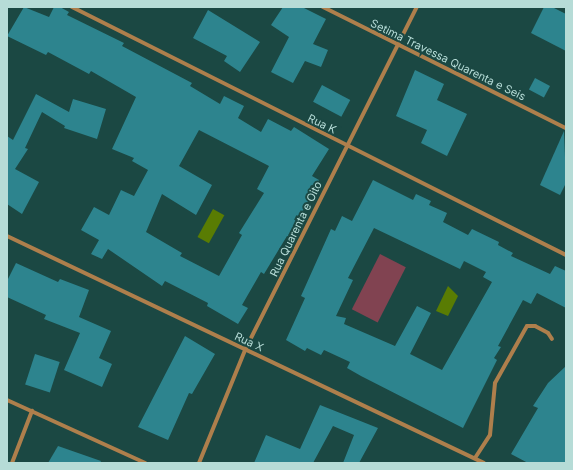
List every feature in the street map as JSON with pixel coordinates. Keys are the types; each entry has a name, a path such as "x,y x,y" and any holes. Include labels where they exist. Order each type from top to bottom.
{"street":[{"name":"Rua K","path":"72,7 566,255"},
{"name":"Setima Travessa Quarenta e Seis","path":"323,7 566,128"},
{"name":"Rua Quarenta e Oito","path":"199,463 246,350 417,7"},
{"name":"Rua X","path":"7,236 484,463"},
{"path":"474,458 490,435 495,383 527,326 536,326 548,333 552,339"},
{"path":"7,400 145,463"},
{"path":"12,463 32,411"}],"shaded area":[{"path":"213,209 224,215 209,243 197,237"},
{"path":"380,254 406,267 378,322 352,309"},
{"path":"448,286 458,296 448,316 436,311"}],"building":[{"path":"24,7 49,17 54,7 60,7 69,12 67,15 124,43 122,46 192,83 190,86 220,104 224,96 244,106 238,118 261,132 268,119 291,131 294,127 329,149 312,176 319,180 295,226 298,228 292,238 287,236 264,274 261,272 242,305 248,308 238,324 207,306 208,303 165,281 162,286 108,249 102,259 91,254 99,240 81,230 94,207 109,215 121,190 134,196 148,170 132,161 134,158 112,149 136,97 91,71 89,74 48,52 46,55 7,36","holes":["199,130 269,166 257,189 264,193 239,233 242,235 219,276 180,256 182,253 146,232 162,194 196,215 212,185 179,166"]},
{"path":"283,7 302,7 326,19 313,44 328,50 321,67 305,61 293,83 271,72 289,37 271,25"},
{"path":"544,7 552,7 566,14 566,51 531,33"},
{"path":"208,10 260,42 240,72 224,61 227,56 193,38"},
{"path":"415,70 444,84 437,100 467,114 447,156 421,143 427,130 396,116"},
{"path":"535,78 550,86 544,97 529,89"},
{"path":"322,85 350,100 341,117 313,102"},
{"path":"36,94 69,112 73,99 106,109 97,139 64,128 65,126 42,112 25,148 28,149 15,169 39,182 22,214 7,204 7,136 13,140"},
{"path":"564,131 566,183 560,195 540,185"},
{"path":"373,180 413,200 416,194 431,201 429,205 447,213 443,222 468,235 472,229 499,242 498,245 513,253 511,256 550,274 555,266 566,271 566,308 537,293 531,304 523,300 498,346 501,347 494,358 497,360 463,428 347,368 350,362 324,350 321,355 307,348 305,351 286,340 305,298 301,296 331,229 335,231 342,216 352,221","holes":["374,228 460,269 464,261 486,272 483,277 492,282 442,370 410,354 431,313 417,306 395,346 344,324 346,318 336,316 353,280 348,278"]},
{"path":"16,263 58,282 60,279 89,290 79,317 111,331 99,358 112,364 102,387 64,370 80,333 44,319 46,315 7,297 7,281"},
{"path":"185,336 215,354 192,394 189,393 168,440 138,427"},
{"path":"35,354 60,362 50,392 25,384"},
{"path":"566,366 566,463 528,463 511,454 538,408 533,406 548,383"},
{"path":"320,405 378,428 359,463 343,463 354,435 333,426 313,463 254,463 266,435 300,449"},
{"path":"58,446 101,461 100,463 48,463"}]}
